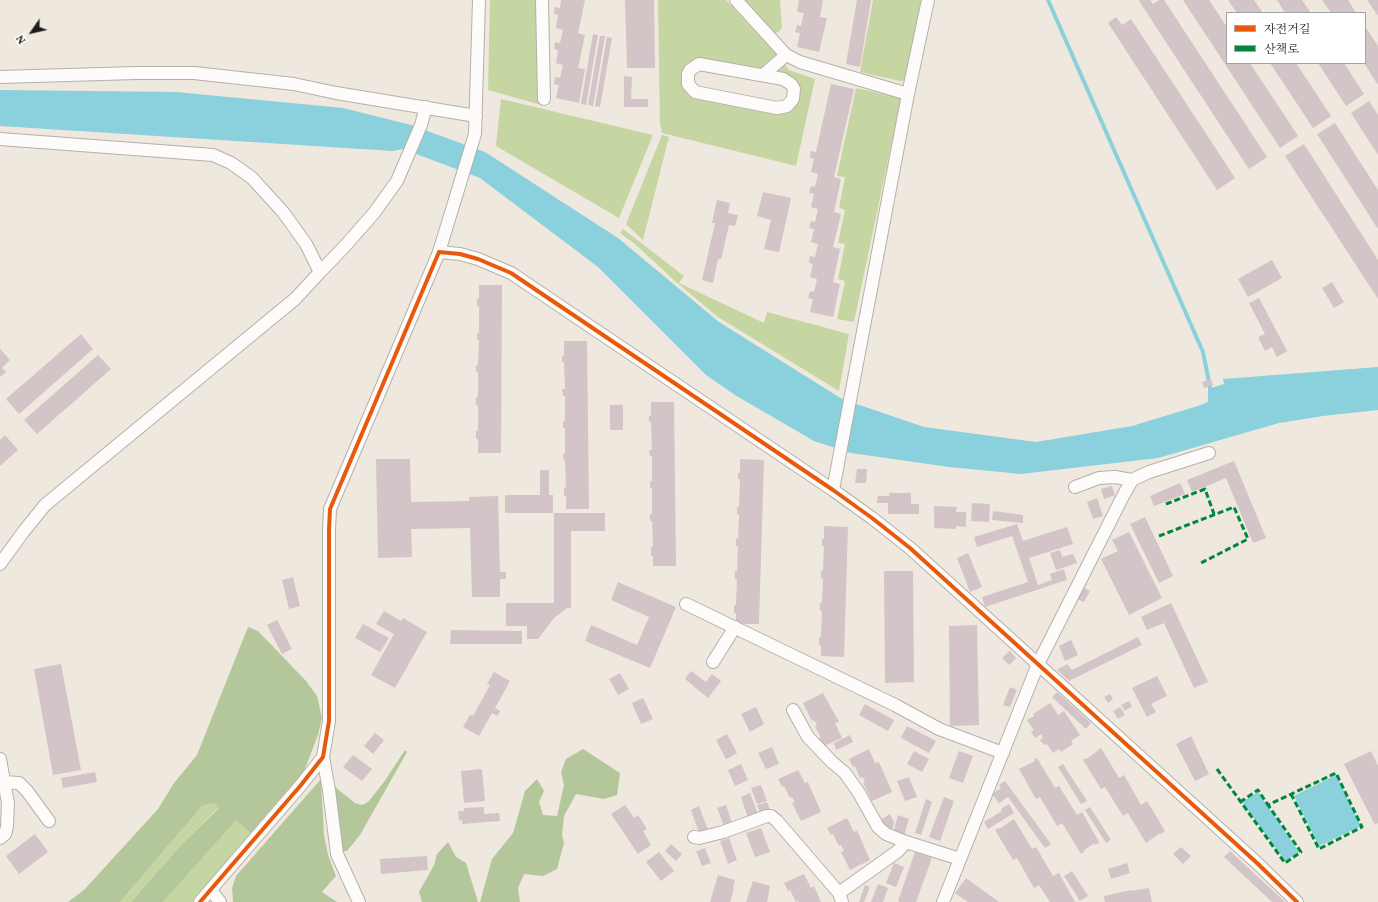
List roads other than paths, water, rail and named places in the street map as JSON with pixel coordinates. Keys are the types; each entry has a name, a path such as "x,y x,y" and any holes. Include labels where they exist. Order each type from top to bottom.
{"street":[{"path":"359,902 337,854 329,790 323,757 329,721 330,509 439,252 475,134 479,0"},
{"path":"542,0 544,99"},
{"path":"736,0 786,55 800,62 908,94"},
{"path":"833,490 908,94 928,0"},
{"path":"763,75 786,55"},
{"path":"699,64 763,75 782,79 791,84 794,94 791,103 787,106 777,108 700,93 691,89 687,79 690,70 699,64"},
{"path":"0,77 194,73 294,84 352,96 476,116"},
{"path":"0,564 45,505 295,299 345,246 385,199 397,181 421,125 426,107"},
{"path":"0,139 213,155 231,163 252,178 283,212 306,244 320,272"},
{"path":"439,252 460,254 478,259 511,273 833,490 910,548 1257,863 1297,902"},
{"path":"1075,487 1099,478 1115,477 1132,480 1149,472 1209,453"},
{"path":"943,902 1038,664 1132,480"},
{"path":"686,604 895,705 939,729 1002,753"},
{"path":"713,662 735,627"},
{"path":"794,710 808,737 845,773 859,793 878,827 886,834 906,842 960,859"},
{"path":"200,902 302,785 323,757"},
{"path":"0,759 8,803 7,826 5,834 0,838"},
{"path":"4,782 19,783 27,791 49,821"},
{"path":"694,837 699,838 722,832 766,816 771,816 777,821 840,898 898,851 906,842"},
{"path":"211,890 220,902"}],"water":[{"path":"0,90 176,92 343,108 411,125 485,152 618,238 719,322 842,399 924,427 1036,442 1132,426 1198,406 1208,402 1208,389 1224,384 1223,379 1378,367 1378,410 1323,416 1279,423 1158,458 1021,474 949,467 851,453 814,441 735,395 706,375 598,267 480,178 403,149 393,151 0,126"},
{"path":"1336,775 1361,826 1319,846 1294,796"},
{"path":"1258,792 1299,852 1285,861 1242,802"}],"waterway":[{"path":"1048,0 1203,352 1211,392"}]}
